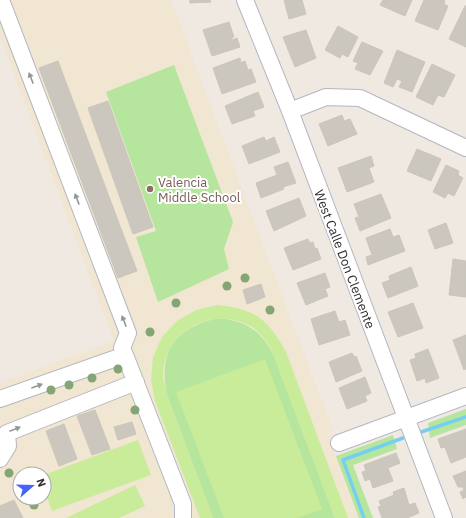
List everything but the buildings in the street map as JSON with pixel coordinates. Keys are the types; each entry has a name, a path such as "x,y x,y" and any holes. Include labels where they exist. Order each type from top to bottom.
{"street":[{"path":"1,0 128,333 122,348 183,504 183,518"},
{"name":"West Calle Don Clemente","path":"245,0 290,111 444,518"},
{"path":"290,111 326,97 360,98 466,148"},
{"path":"0,399 125,355"},
{"path":"0,459 8,446 7,432 136,382"},
{"path":"339,443 466,396"}],"shaded area":[{"name":"Valencia Middle School","path":"0,0 171,0 332,428 327,431 359,518 0,518 0,383 114,341 0,37"}],"green space":[{"path":"174,65 233,222 224,249 229,269 158,302 136,237 156,231 106,92"},
{"path":"217,305 241,309 259,318 273,331 286,352 348,518 335,518 274,356 262,336 252,327 237,321 222,319 207,321 193,326 181,335 171,347 165,361 163,377 167,395 213,518 200,518 155,401 151,380 153,357 162,337 177,321 196,310"},
{"path":"219,318 238,322 252,329 269,347 274,356 335,518 213,518 167,395 165,366 168,354 173,344 181,335 204,322"},
{"path":"265,359 322,509 298,518 224,518 176,392"},
{"path":"466,409 466,425 430,438 428,423"},
{"path":"393,435 397,449 353,465 373,518 359,518 336,456"},
{"path":"138,440 151,475 52,511 50,506 52,506 52,472"},
{"path":"135,485 145,506 119,518 66,518"}],"waterway":[{"path":"421,432 466,417"},
{"path":"364,518 343,460 403,438"}],"place":[{"name":"Valencia Middle School","path":"150,189"}]}
